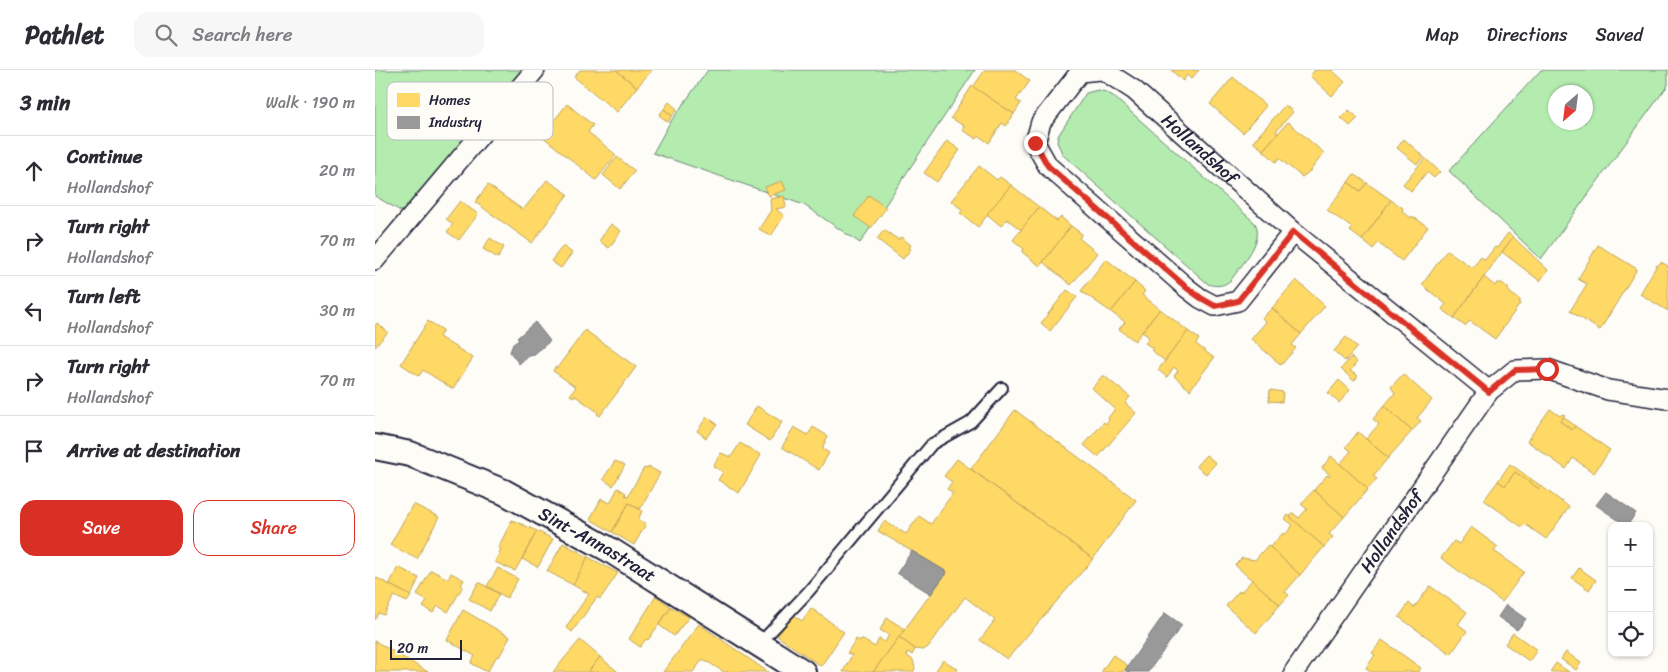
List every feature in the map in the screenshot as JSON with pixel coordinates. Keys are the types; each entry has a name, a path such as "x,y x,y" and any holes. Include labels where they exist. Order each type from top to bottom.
{"street":[{"path":"525,82 535,70"},
{"name":"Hollandshof","path":"1293,232 1238,301 1215,306 1187,288 1048,166 1035,143 1041,122 1080,72 1101,70 1134,90 1293,232 1489,392"},
{"path":"375,260 476,140"},
{"name":"Hollandshof","path":"1294,672 1489,392 1515,370 1547,369 1608,390 1668,399"},
{"name":"Sint-Annastraat","path":"375,447 410,454 504,492 609,550 759,644 795,670"}],"lane":[{"path":"759,644 808,592 932,444 971,422 1001,388"}],"green space":[{"path":"375,70 522,70 512,82 387,82 387,140 464,140 404,213 375,196"},
{"path":"708,70 975,70 860,243 804,205 653,153 669,124"},
{"path":"1541,70 1668,70 1668,85 1541,259 1449,171"},
{"path":"1098,90 1113,96 1255,223 1257,237 1251,253 1226,284 1208,284 1063,155 1057,142 1058,136 1086,93"}],"building: Homes":[{"path":"580,70 616,70 637,87 617,112 574,77"},
{"path":"616,70 652,70 637,87"},
{"path":"985,70 1015,70 1030,81 1016,100 1021,103 1014,114 973,87"},
{"path":"1171,70 1199,70 1191,79 1187,75 1183,81"},
{"path":"1315,70 1332,70 1345,82 1332,96 1310,76"},
{"path":"1233,77 1266,106 1243,133 1210,104"},
{"path":"972,86 1014,114 1006,126 1002,123 989,143 979,136 977,139 962,130 964,126 951,118"},
{"path":"669,102 677,109 672,116 664,109"},
{"path":"567,104 593,125 588,132 616,155 596,180 547,140 553,140 553,122"},
{"path":"1285,105 1293,112 1276,131 1278,133 1263,150 1253,142"},
{"path":"664,109 672,116 668,122 659,115"},
{"path":"1349,110 1358,118 1350,126 1341,118"},
{"path":"1288,122 1324,153 1310,171 1302,177 1279,158 1276,162 1263,150"},
{"path":"1404,139 1424,157 1417,164 1397,148"},
{"path":"947,141 960,150 937,182 924,173"},
{"path":"617,157 635,171 620,189 603,175"},
{"path":"1425,158 1440,172 1434,178 1427,172 1411,191 1403,184"},
{"path":"979,166 997,180 1000,177 1011,185 978,227 960,213 963,210 951,201"},
{"path":"1354,174 1367,183 1360,191 1348,182"},
{"path":"547,180 568,194 532,243 475,202 488,185 523,210"},
{"path":"782,181 786,190 769,196 765,187"},
{"path":"1348,182 1360,191 1367,183 1391,200 1362,240 1350,231 1352,228 1327,210"},
{"path":"1011,185 1039,207 1021,230 1007,219 1001,226 987,214"},
{"path":"869,195 886,208 871,228 854,216"},
{"path":"784,196 786,207 776,209 784,216 771,236 759,229 771,210 770,199"},
{"path":"1391,200 1403,208 1402,211 1411,218 1412,216 1428,227 1402,261 1378,243 1373,249 1362,240"},
{"path":"460,201 478,214 459,240 447,232 453,224 446,219"},
{"path":"1039,207 1057,221 1061,217 1071,226 1040,266 1022,252 1024,249 1013,240"},
{"path":"611,224 621,231 609,248 599,241"},
{"path":"1071,226 1082,234 1079,238 1097,253 1071,285 1043,262"},
{"path":"884,230 899,240 901,237 911,245 909,248 911,249 903,259 877,239"},
{"path":"1508,233 1513,237 1454,318 1442,309 1446,304 1422,285 1447,250 1472,268 1481,257 1485,260"},
{"path":"1513,237 1548,270 1540,281 1502,252"},
{"path":"490,238 504,247 498,258 483,249"},
{"path":"1598,245 1637,269 1600,330 1570,311 1587,284 1578,279"},
{"path":"563,246 572,253 561,268 551,261"},
{"path":"1106,259 1135,282 1111,312 1081,291"},
{"path":"1661,262 1668,266 1666,271 1668,272 1668,311 1640,294 1657,265"},
{"path":"1484,277 1495,286 1497,283 1502,283 1508,288 1509,292 1520,300 1520,304 1495,339 1470,321 1465,326 1454,318"},
{"path":"1296,280 1325,306 1301,334 1272,308"},
{"path":"1135,282 1145,291 1142,295 1160,309 1135,341 1119,329 1125,322 1111,312"},
{"path":"1067,290 1077,297 1050,331 1041,323"},
{"path":"1272,308 1301,334 1292,345 1296,348 1281,365 1251,339 1266,322 1262,318"},
{"path":"1160,309 1188,331 1165,361 1151,350 1153,348 1145,343 1149,337 1142,332"},
{"path":"428,321 443,330 439,337 473,358 453,389 423,370 419,376 401,364"},
{"path":"377,323 388,332 375,347 375,325"},
{"path":"585,330 636,367 600,416 597,414 598,412 574,395 573,397 570,395 576,387 553,371"},
{"path":"1188,331 1199,339 1196,344 1214,358 1190,390 1174,376 1178,371 1174,367 1167,377 1158,370"},
{"path":"1346,337 1357,347 1345,361 1334,351"},
{"path":"1351,357 1357,362 1350,371 1358,376 1354,381 1341,369"},
{"path":"1403,374 1432,400 1417,418 1421,421 1412,431 1384,406 1395,393 1391,387"},
{"path":"1103,375 1130,397 1125,403 1136,413 1098,457 1084,445 1104,422 1106,424 1115,409 1092,388"},
{"path":"1339,380 1350,390 1339,403 1328,393"},
{"path":"1270,390 1283,392 1282,402 1269,401"},
{"path":"757,406 782,422 770,441 745,425"},
{"path":"1384,406 1412,431 1388,458 1366,439 1379,424 1373,419"},
{"path":"1550,409 1560,416 1562,414 1565,415 1560,421 1572,430 1575,426 1610,450 1594,473 1573,458 1566,469 1527,441"},
{"path":"1015,410 1136,500 1093,559 971,469"},
{"path":"707,417 717,424 706,438 697,431"},
{"path":"1564,417 1575,426 1572,430 1560,421"},
{"path":"794,427 808,435 813,427 828,436 823,449 829,453 819,470 782,447"},
{"path":"1358,432 1388,458 1373,476 1377,479 1368,489 1340,464 1351,451 1346,447"},
{"path":"740,443 761,455 739,493 718,480 723,472 713,466 721,453 731,457"},
{"path":"1206,455 1216,463 1206,474 1196,466"},
{"path":"1331,456 1368,489 1344,517 1314,490 1327,475 1329,477 1330,475 1322,468"},
{"path":"957,459 1093,559 1007,659 980,640 995,620 965,597 928,647 923,650 915,649 899,637 947,572 878,531 884,521 906,534 919,516 931,524 953,493 947,489 952,482 944,476"},
{"path":"615,461 625,465 613,486 603,479"},
{"path":"1510,464 1541,486 1539,489 1515,472 1505,486 1498,481"},
{"path":"649,467 660,473 640,509 629,503 612,532 590,519 601,499 610,503 618,488 628,496 644,468"},
{"path":"1515,472 1539,489 1541,486 1569,507 1546,539 1525,524 1522,527 1484,500 1498,481 1505,486"},
{"path":"1314,490 1344,517 1329,534 1333,537 1324,547 1290,517 1293,513 1299,518 1307,509 1301,504"},
{"path":"629,503 642,511 638,520 646,524 634,545 612,532"},
{"path":"413,504 439,517 417,559 390,545"},
{"path":"1288,515 1324,547 1300,575 1270,547 1283,533 1285,535 1293,525 1285,519"},
{"path":"512,520 537,531 515,571 495,562 501,549 498,548"},
{"path":"1471,527 1498,547 1494,551 1524,572 1502,602 1441,558 1454,541 1459,544"},
{"path":"537,531 553,539 538,567 522,559"},
{"path":"563,543 588,557 573,585 547,571"},
{"path":"1268,545 1300,575 1285,592 1289,595 1280,605 1235,565 1242,558 1255,560"},
{"path":"588,557 618,573 600,599 597,597 572,632 566,627 589,594 573,585"},
{"path":"398,567 419,578 411,596 389,585"},
{"path":"498,568 518,579 507,598 487,586"},
{"path":"1579,568 1596,580 1589,590 1572,578"},
{"path":"431,570 448,579 451,573 464,580 461,585 463,586 448,612 438,606 433,613 423,607 427,601 417,595"},
{"path":"375,577 411,596 407,602 394,596 384,615 379,613 375,620"},
{"path":"1252,580 1280,605 1256,633 1226,606"},
{"path":"479,582 499,594 490,611 469,599"},
{"path":"1430,586 1467,612 1458,624 1467,631 1451,654 1399,617 1409,603 1414,608"},
{"path":"656,596 671,607 648,640 646,639 640,647 629,639"},
{"path":"671,607 689,617 674,636 659,625"},
{"path":"811,608 844,632 821,666 777,636 794,615 802,621"},
{"path":"463,610 510,637 499,657 497,656 487,672 471,663 475,656 447,640"},
{"path":"887,618 905,629 873,672 843,672 852,655 847,653 856,639 860,641 861,639 875,647 879,639 885,642 889,635 880,630"},
{"path":"699,624 768,672 724,672 703,659 693,672 663,672"},
{"path":"1513,633 1537,650 1529,661 1505,644"},
{"path":"899,637 915,649 912,655 908,652 906,655 913,660 915,669 913,672 873,672"},
{"path":"580,640 600,657 588,672 553,672"},
{"path":"1382,640 1421,668 1418,672 1371,672 1366,668 1375,655 1372,653"},
{"path":"375,641 428,672 375,672"},
{"path":"1566,652 1581,663 1576,670 1561,659"},
{"path":"1113,655 1128,666 1123,672 1101,672"},
{"path":"600,657 618,672 588,672"},
{"path":"943,660 958,669 956,672 935,672"},
{"path":"1556,663 1569,672 1550,672"}],"building: Industry":[{"path":"535,322 550,341 519,364 510,352 513,344"},
{"path":"1606,492 1636,513 1630,522 1621,522 1596,505"},
{"path":"912,551 947,572 931,594 897,573"},
{"path":"1506,605 1526,619 1517,630 1498,617"},
{"path":"1165,613 1182,625 1148,672 1127,672 1125,670"}],"route":[{"path":"1035,143 1048,166 1187,288 1215,306 1238,301 1293,232 1489,392 1515,370 1547,369"}]}
